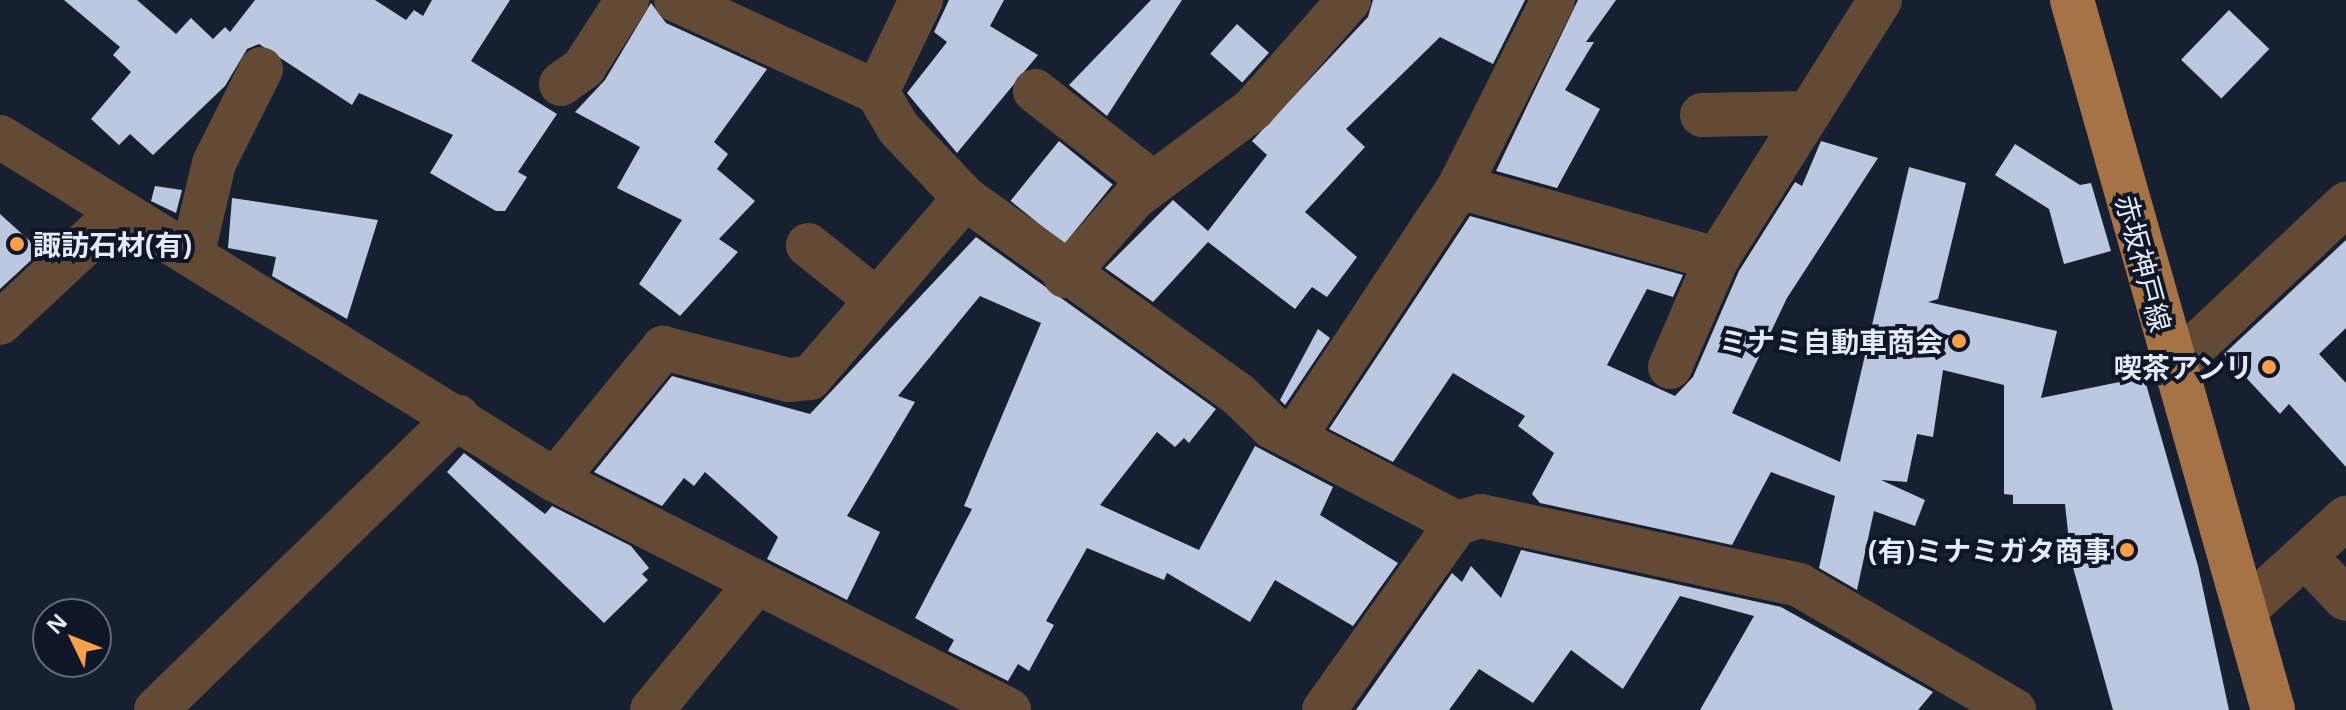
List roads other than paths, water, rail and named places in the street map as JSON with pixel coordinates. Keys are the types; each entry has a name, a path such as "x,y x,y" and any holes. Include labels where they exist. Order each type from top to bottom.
{"main road":[{"name":"赤坂神戸線","path":"2072,0 2173,367 2273,710"}],"street":[{"path":"561,84 584,67 627,0"},
{"path":"676,0 877,92 899,129 965,198 1065,276 1294,437 1457,523"},
{"path":"877,92 921,0"},
{"path":"1065,276 1152,182 1253,109 1349,0"},
{"path":"1294,437 1459,187 1553,0"},
{"path":"1670,367 1717,259 1880,0"},
{"path":"193,252 214,163 261,69"},
{"path":"1035,91 1152,182"},
{"path":"1702,115 1809,113"},
{"path":"0,137 117,214 193,252 458,416 555,480 754,586 1009,710"},
{"path":"1459,187 1717,259"},
{"path":"555,480 663,348 789,380 810,378 965,198"},
{"path":"2173,367 2346,204"},
{"path":"0,323 117,214"},
{"path":"808,245 877,300"},
{"path":"156,710 458,416"},
{"path":"1324,710 1457,523 1481,516 1799,585 2014,710"},
{"path":"2245,610 2346,518"},
{"path":"2305,556 2346,599"},
{"path":"652,710 754,586"}],"place":[{"name":"諏訪石材(有)","path":"17,244"},
{"name":"ミナミ自動車商会","path":"1959,341"},
{"name":"喫茶アンリ","path":"2269,367"},
{"name":"(有)ミナミガタ商事","path":"2127,550"}]}
